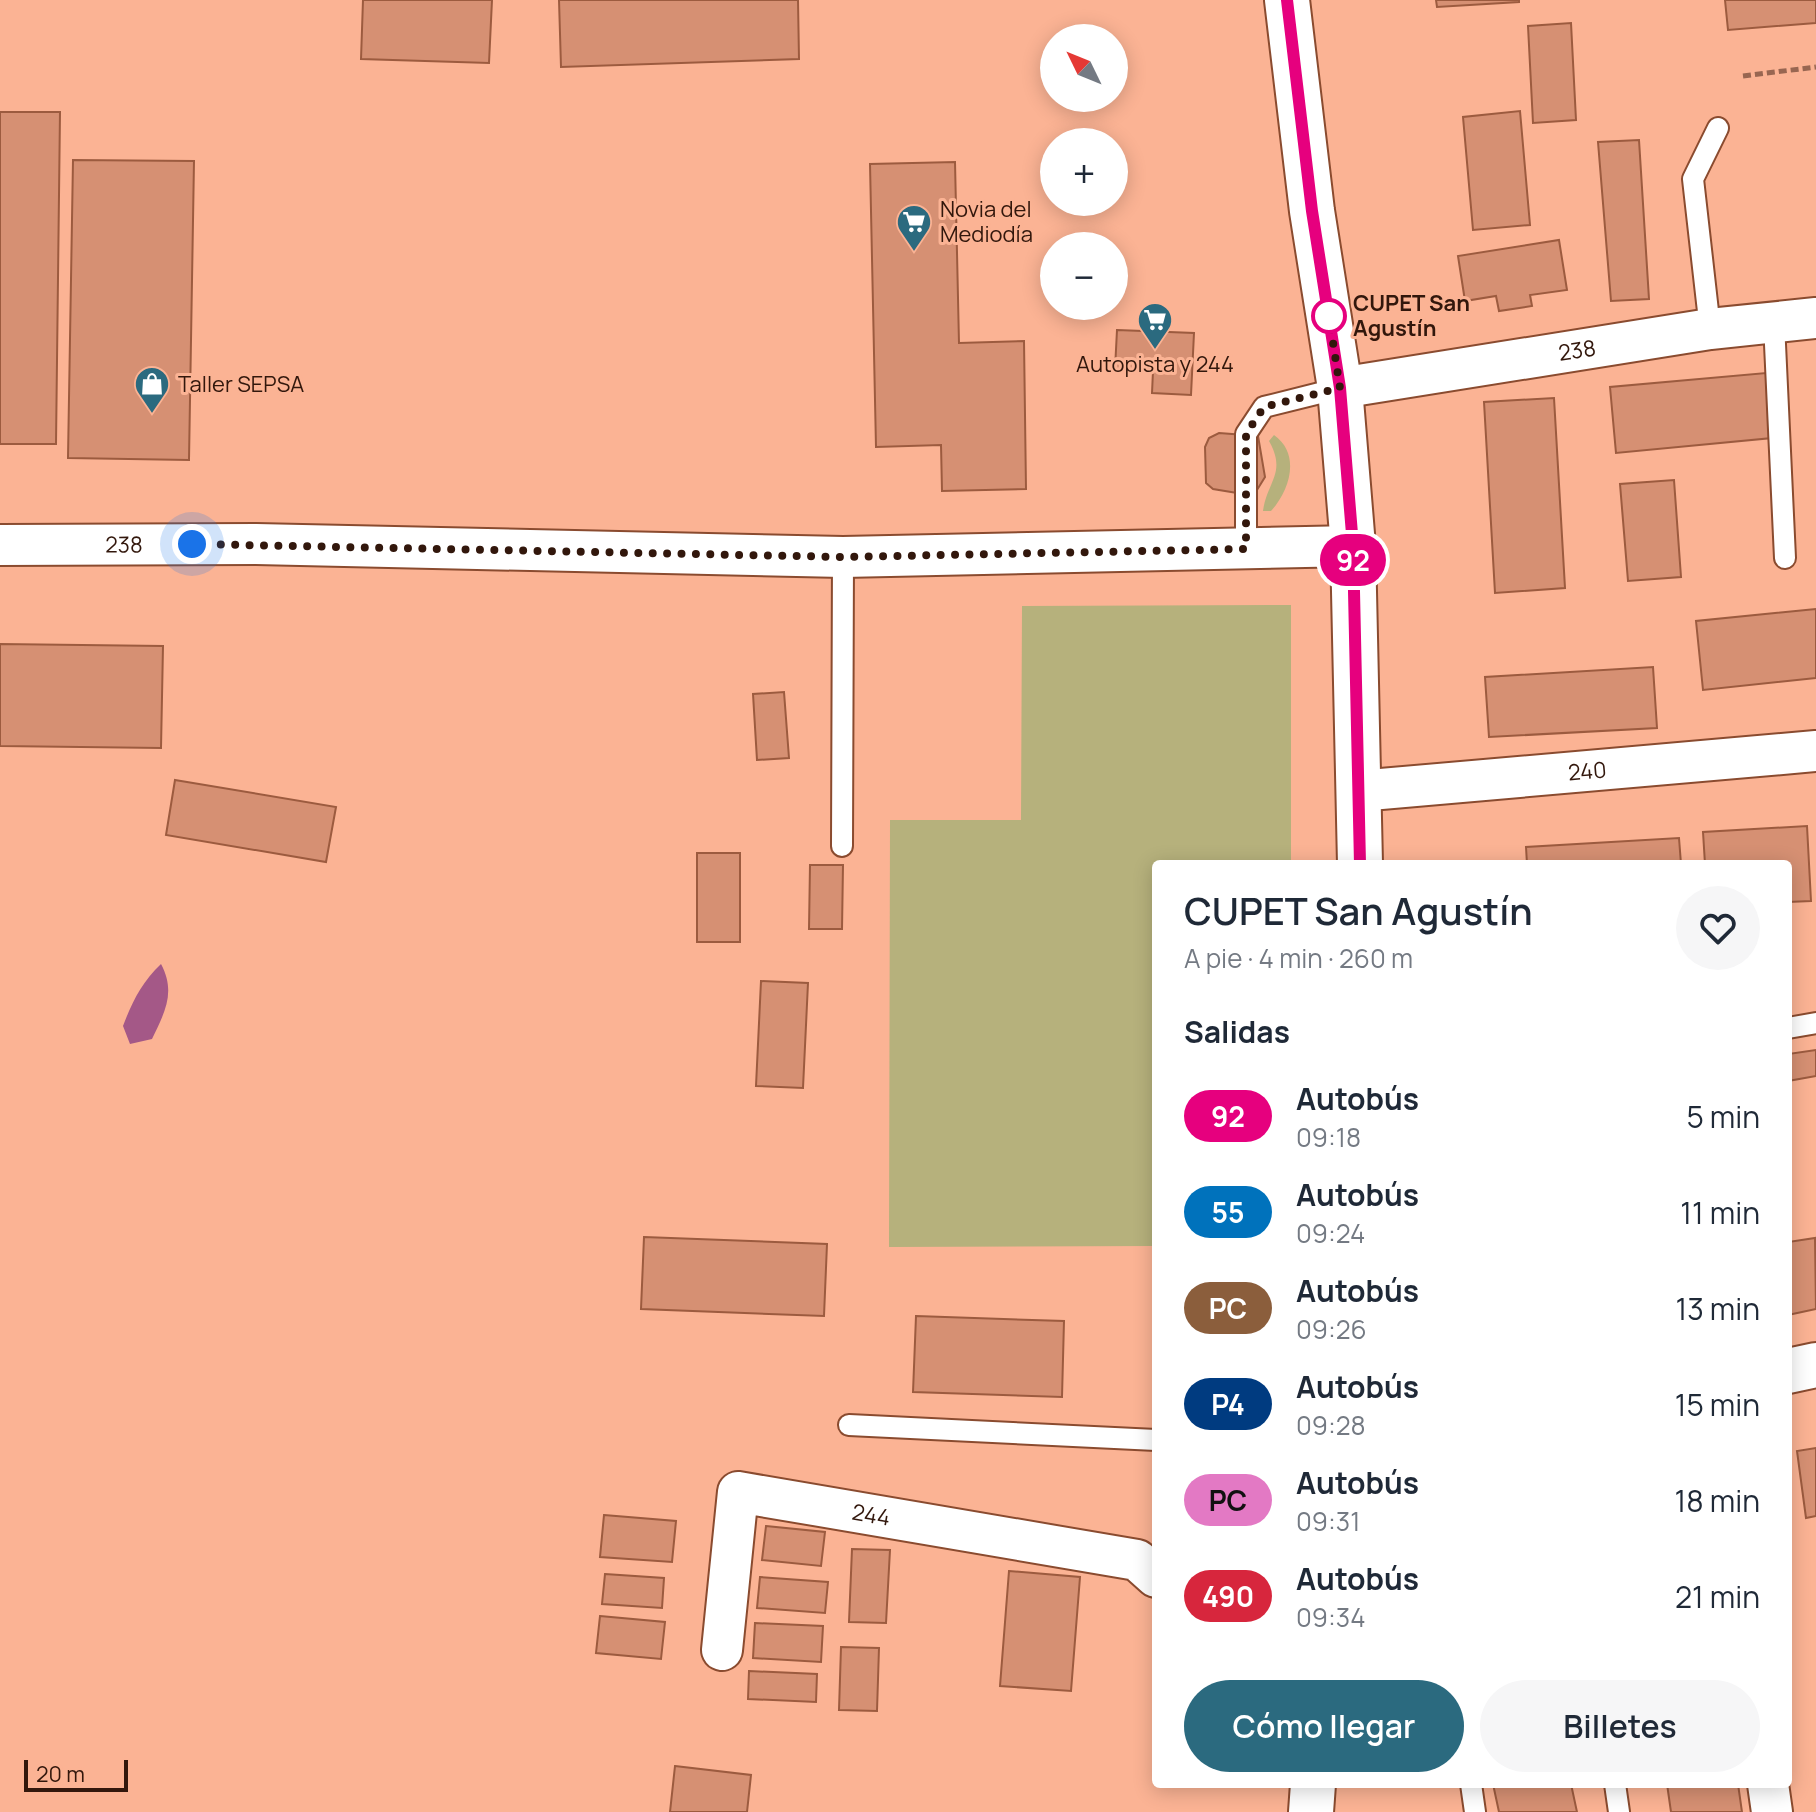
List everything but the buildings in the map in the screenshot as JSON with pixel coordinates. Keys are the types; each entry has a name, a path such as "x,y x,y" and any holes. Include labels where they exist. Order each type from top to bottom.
{"main road":[{"path":"1287,0 1312,211 1340,388 1353,546 1360,860"},
{"path":"1792,1370 1816,1365"},
{"path":"1311,1812 1313,1788"}],"street":[{"name":"238","path":"1340,388 1710,329 1816,318"},
{"name":"238","path":"0,545 256,544 843,557 1353,546"},
{"name":"240","path":"1358,791 1816,751"},
{"name":"244","path":"722,1650 738,1492 1137,1560 1152,1573"},
{"path":"1769,1788 1772,1812"}],"lane":[{"path":"1710,329 1693,179 1718,128"},
{"path":"1774,323 1785,558"},
{"path":"1246,549 1246,434 1264,407 1340,388"},
{"path":"842,846 843,557"},
{"path":"1792,1027 1816,1023"},
{"path":"849,1425 1152,1440"},
{"path":"1472,1788 1475,1812"},
{"path":"1616,1788 1619,1812"}],"path":[{"path":"1743,76 1816,67"}],"shaded area":[{"path":"1274,435 1288,452 1290,472 1278,502 1271,511 1263,511 1276,469 1269,441"},
{"path":"1291,605 1291,860 1152,860 1152,1246 889,1247 890,820 1021,820 1022,606"},
{"path":"161,964 168,984 165,1011 152,1039 130,1044 123,1026 138,993"}],"bus line":[{"name":"92","path":"1287,0 1312,211 1340,388 1353,546 1360,860"}],"place":[{"name":"Novia del Mediodía","path":"914,253"},
{"name":"CUPET San Agustín","path":"1329,316"},
{"name":"Autopista y 244","path":"1155,351"},
{"name":"Taller SEPSA","path":"152,415"}],"route":[{"path":"192,544 843,557 1246,549 1246,434 1264,407 1340,388 1329,316"}]}
